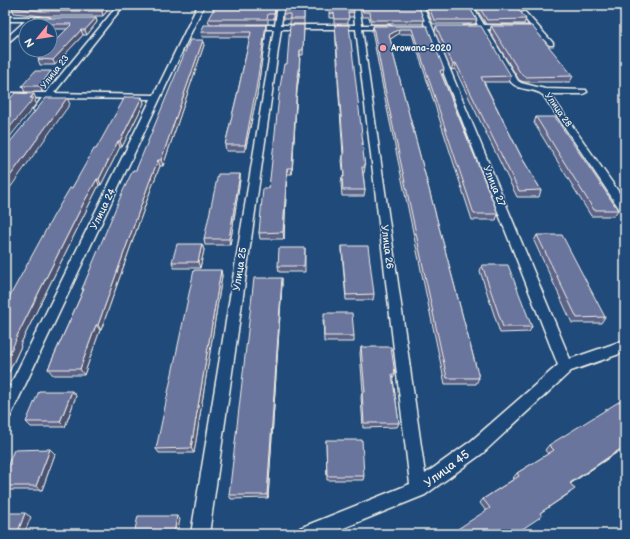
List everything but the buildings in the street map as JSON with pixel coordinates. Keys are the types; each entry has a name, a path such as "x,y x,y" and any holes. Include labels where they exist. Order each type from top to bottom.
{"street":[{"name":"Улица 23","path":"30,120 106,19 121,5"},
{"name":"Улица 24","path":"5,412 156,97 194,27 201,5"},
{"name":"Улица 25","path":"200,534 281,5"},
{"name":"Улица 26","path":"356,5 419,489"},
{"name":"Улица 27","path":"420,5 566,367"},
{"name":"Улица 28","path":"469,5 517,84 544,91 625,209"},
{"path":"523,13 551,44"},
{"path":"5,19 18,19"},
{"path":"246,27 398,27"},
{"path":"460,28 536,28"},
{"path":"5,43 18,31"},
{"path":"544,91 583,92"},
{"path":"5,95 156,97"},
{"path":"566,367 625,346"},
{"name":"Улица 45","path":"306,534 419,489 476,447 566,367"}],"place":[{"name":"Arowana-2020","path":"383,48"}]}
